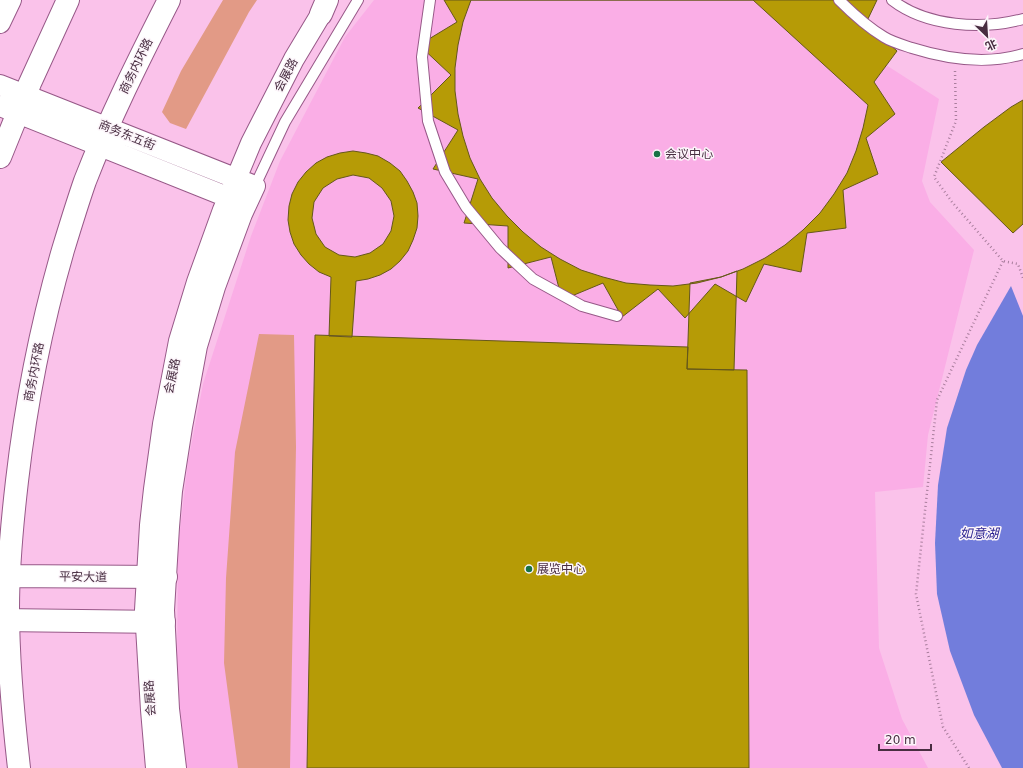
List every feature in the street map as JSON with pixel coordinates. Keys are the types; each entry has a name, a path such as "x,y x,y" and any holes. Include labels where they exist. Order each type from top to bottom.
{"street":[{"path":"0,23 11,0"},
{"path":"0,157 14,105 68,0"},
{"name":"商务内环路","path":"19,768 4,620 5,576 21,444 32,380 52,288 70,226 85,182 135,68 169,0"},
{"name":"会展路","path":"156,768 151,710 156,577 150,525 163,424 178,348 197,282 228,197 251,143 294,59 326,5"},
{"name":"商务东五街","path":"0,84 14,105 104,137 255,186"},
{"name":"商务东五街","path":"104,137 247,205"},
{"name":"会展路","path":"156,577 197,346 215,287 255,186"},
{"name":"平安大道","path":"5,576 156,577"},
{"path":"4,620 155,622"},
{"name":"会展路","path":"155,622 169,709 176,768"}],"lane":[{"path":"255,186 285,122 358,0"},
{"path":"430,0 422,57 428,121 445,172 466,207 495,242 533,279 582,306 617,316"},
{"path":"839,0 884,37 905,46 928,53 955,59 990,59 1023,54"},
{"path":"892,0 902,8 916,14 959,25 989,25 1010,23 1023,19"}],"path":[{"path":"955,59 956,121 934,177 952,202 1002,261 1018,264 1023,278"},
{"path":"969,768 943,727 916,594 937,400 1002,261"}],"shaded area":[{"path":"223,0 257,0 249,12 186,129 170,123 162,112 181,71"},
{"path":"374,0 809,0 872,56 939,99 922,181 930,202 974,250 928,435 923,487 875,492 879,648 902,719 928,768 184,768 177,667 178,546 188,462 203,384 251,236 280,161 345,37"},
{"path":"259,334 294,335 296,447 290,768 238,768 224,663 226,578 235,452"}],"water":[{"name":"如意湖","path":"1011,286 1023,316 1023,768 1002,768 974,715 950,651 937,594 935,543 938,485 947,428 966,370 977,345"}],"building":[{"name":"会议中心","path":"444,0 877,0 866,23 897,51 874,82 895,114 866,138 878,174 843,190 846,228 807,233 801,272 764,264 746,302 715,284 685,318 658,289 622,317 603,283 562,300 551,257 508,268 508,226 464,223 478,179 433,169 458,130 418,108 451,75 419,45 457,22"},
{"name":"会议中心","path":"471,0 753,0 868,105 856,151 847,173 820,213 803,230 785,245 765,258 743,269 721,277 697,283 673,286 626,283 581,270 541,247 507,216 492,198 480,179 470,158 458,114 455,91 455,68 463,22"},
{"path":"1023,100 1023,224 1013,233 941,162 984,127"},
{"path":"353,151 378,156 400,171 413,192 417,203 418,216 417,228 413,240 408,251 400,261 391,269 380,275 356,281 352,337 329,336 331,277 319,272 301,255 294,244 288,220 292,194 298,182 316,163 327,157","holes":["353,175 369,178 382,188 391,201 394,216 391,231 383,244 370,253 355,257 339,255 325,247 316,234 312,218 314,202 323,188 337,179"]},
{"path":"737,271 734,370 687,369 690,283 721,277"},
{"name":"展览中心","path":"315,335 688,347 687,369 747,370 749,768 307,768"}],"place":[{"name":"会议中心","path":"657,154"},
{"name":"展览中心","path":"529,569"}]}
